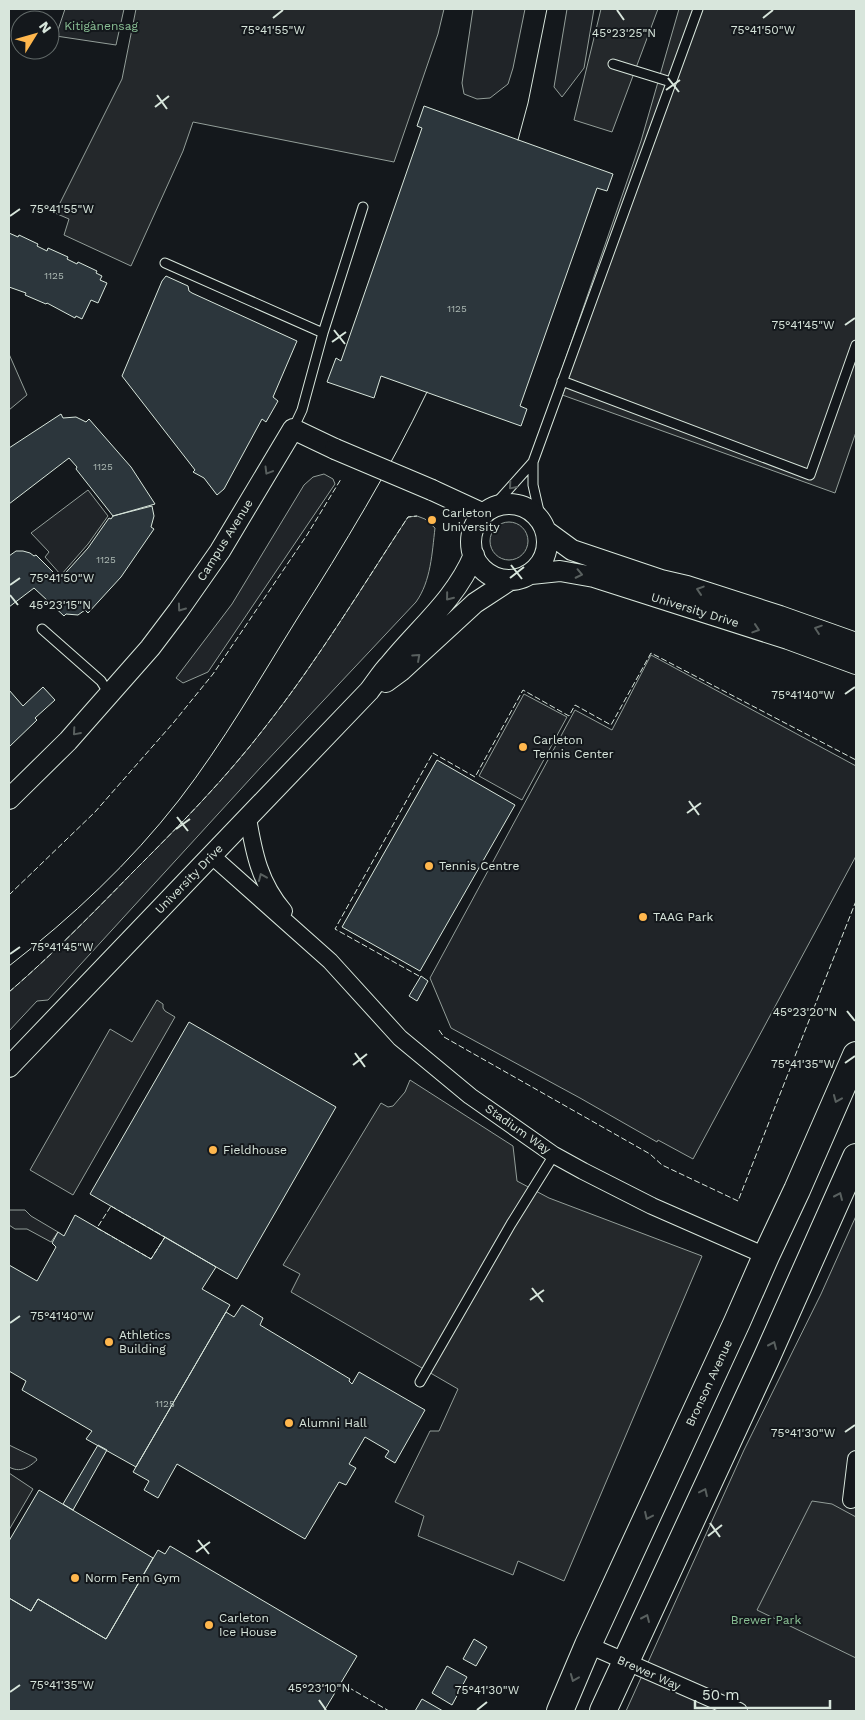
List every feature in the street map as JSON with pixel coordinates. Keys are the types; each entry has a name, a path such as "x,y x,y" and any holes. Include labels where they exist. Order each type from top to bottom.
{"main road":[{"name":"Bronson Avenue","path":"560,1711 588,1645 813,1156 856,1055"},
{"path":"603,1711 766,1359 856,1157"}],"street":[{"path":"293,429 335,449 487,512"},
{"name":"Campus Avenue","path":"9,799 68,741 150,648 195,588 229,536 293,429"},
{"path":"509,504 521,506 532,512 543,526 548,543 545,555 540,566 531,574 521,579 498,579 488,574 480,566 474,555 472,533 476,523 487,512 509,504"},
{"name":"University Drive","path":"543,526 572,550 661,580 687,586 780,616 856,643"},
{"name":"University Drive","path":"9,1067 369,691 390,663 427,624 458,587 474,555"},
{"name":"University Drive","path":"531,574 560,570 594,577 788,639 856,664"},
{"name":"University Drive","path":"369,691 401,671 475,603 510,580"},
{"name":"Stadium Way","path":"248,818 253,850 264,883 281,908 312,944"},
{"name":"Stadium Way","path":"212,856 336,967 381,1018 412,1048 470,1096 554,1155 652,1206 766,1256"},
{"path":"851,1500 856,1459"},
{"name":"Brewer Way","path":"588,1645 715,1707 739,1711"}],"lane":[{"path":"487,512 532,462 698,9"},
{"path":"613,64 671,82"},
{"path":"293,429 302,410 323,333 363,207"},
{"path":"165,262 323,333"},
{"path":"562,381 810,474 856,346"},
{"path":"532,462 533,485 543,526"},
{"path":"42,630 101,681 110,694"},
{"path":"420,1382 542,1171 554,1155"}],"green space":[{"name":"Kitigànensag","path":"65,9 124,9 116,45 60,37 60,24"},
{"path":"473,9 525,9 508,84 490,98 477,99 464,94 462,83"},
{"path":"567,9 594,9 584,68 562,97 554,87"},
{"path":"9,354 27,395 9,410"},
{"path":"324,474 333,479 335,484 208,672 183,683 176,678 232,604 304,485 313,477"},
{"path":"88,490 108,516 88,544 61,575 45,557 49,552 31,533"},
{"path":"417,516 425,519 435,528 428,576 416,602 261,767 48,1000 37,1001 9,1031 9,992 57,948 219,783 266,726 304,675 408,517"},
{"path":"509,522 522,528 528,541 522,554 509,560 496,554 490,541 496,528"},
{"name":"TAAG Park","path":"651,655 856,766 856,856 693,1159 658,1140 657,1142 451,1028 430,978 575,710 612,730"},
{"name":"Carleton Tennis Center","path":"524,694 567,717 522,800 479,776"},
{"path":"9,1210 25,1210 31,1216 58,1232 51,1242 27,1229 15,1229 9,1225"},
{"name":"Brewer Park","path":"856,1216 856,1711 626,1711 744,1450 821,1294"},
{"path":"9,1445 37,1460 20,1470 9,1467"}],"shaded area":[{"path":"136,9 444,9 438,34 394,162 193,122 183,151 131,266 64,235 69,219 55,213 122,79"},
{"path":"601,9 658,9 612,132 574,120"},
{"path":"679,9 856,9 856,432 835,493 554,392 641,141"},
{"path":"157,1000 163,1004 165,1011 175,1017 73,1195 30,1170 110,1029 132,1042"},
{"path":"410,1080 513,1146 517,1181 549,1198 702,1256 564,1581 518,1561 513,1575 418,1536 424,1516 395,1502 430,1431 439,1431 458,1389 291,1292 300,1274 283,1265 381,1103 388,1107 393,1106 405,1092"},
{"path":"9,1473 33,1489 9,1530"},
{"path":"812,1501 832,1504 856,1517 856,1658 757,1610"}],"building":[{"path":"424,106 613,174 607,191 597,188 520,406 527,409 521,426 381,376 374,398 327,382 336,358 341,361 422,128 417,126"},
{"path":"9,233 18,237 19,235 38,244 37,246 47,251 48,248 68,257 67,259 77,264 78,262 97,271 96,273 102,276 100,280 107,283 98,303 91,300 82,319 76,316 75,318 47,303 25,295 26,293 9,287"},
{"path":"166,276 188,286 189,291 192,293 297,341 273,397 278,401 266,422 262,419 224,489 217,495 204,478 193,472 195,470 122,376 162,281"},
{"path":"61,414 63,418 76,417 86,422 89,419 131,467 155,504 113,516 69,458 9,504 9,448"},
{"path":"152,506 154,516 151,527 154,529 121,577 88,613 85,610 78,615 66,614 64,616 34,588 9,607 9,556 16,551 36,555 60,579 88,548 109,518 111,519 113,516"},
{"path":"43,687 55,700 35,718 37,720 9,747 9,690 23,706"},
{"name":"Tennis Centre","path":"437,760 515,805 420,971 342,927"},
{"path":"421,976 428,981 417,1001 409,996"},
{"name":"Fieldhouse","path":"189,1022 336,1107 237,1279 90,1194"},
{"name":"Athletics Building","path":"75,1215 151,1259 165,1237 216,1267 202,1289 230,1305 136,1467 86,1439 92,1431 22,1390 26,1381 9,1371 9,1265 37,1281 56,1247 52,1243 58,1232 64,1236"},
{"name":"Alumni Hall","path":"242,1305 263,1318 260,1325 350,1379 349,1381 352,1384 359,1372 425,1410 395,1463 385,1457 389,1451 365,1437 349,1464 356,1468 346,1485 339,1482 305,1539 177,1464 158,1498 144,1490 149,1481 133,1472 226,1312 234,1317"},
{"path":"98,1445 107,1450 73,1510 63,1504"},
{"name":"Norm Fenn Gym","path":"39,1490 153,1558 106,1639 38,1599 31,1611 9,1598 9,1541"},
{"name":"Carleton Ice House","path":"170,1546 357,1656 324,1711 9,1711 9,1598 31,1611 38,1599 106,1639 158,1550 165,1554"},
{"path":"474,1639 487,1647 476,1666 463,1659"},
{"path":"447,1666 467,1677 452,1705 432,1693"},
{"path":"422,1699 443,1711 415,1711"}],"tram line":[{"path":"518,140 528,103 547,9"},
{"path":"9,966 78,909 141,846 179,800 211,756 240,711 349,535 382,479 427,392"}],"fence":[{"path":"9,895 95,812 174,722 213,674 307,535 341,479"},
{"path":"9,992 57,948 219,783 266,726 304,675 408,517 417,516"},
{"path":"419,976 335,929 433,753 475,777 523,690 569,716 575,705 611,725 651,653 856,760"},
{"path":"439,1030 444,1037 650,1154 662,1165 738,1201 856,901"},
{"path":"111,1206 165,1237 151,1259 97,1228 111,1206"},
{"path":"341,1683 389,1711"}],"place":[{"name":"Carleton University","path":"432,520"},
{"name":"Carleton Tennis Center","path":"523,747"},
{"name":"Tennis Centre","path":"429,866"},
{"name":"TAAG Park","path":"643,917"},
{"name":"Fieldhouse","path":"213,1150"},
{"name":"Athletics Building","path":"109,1342"},
{"name":"Alumni Hall","path":"289,1423"},
{"name":"Norm Fenn Gym","path":"75,1578"},
{"name":"Carleton Ice House","path":"209,1625"}]}
